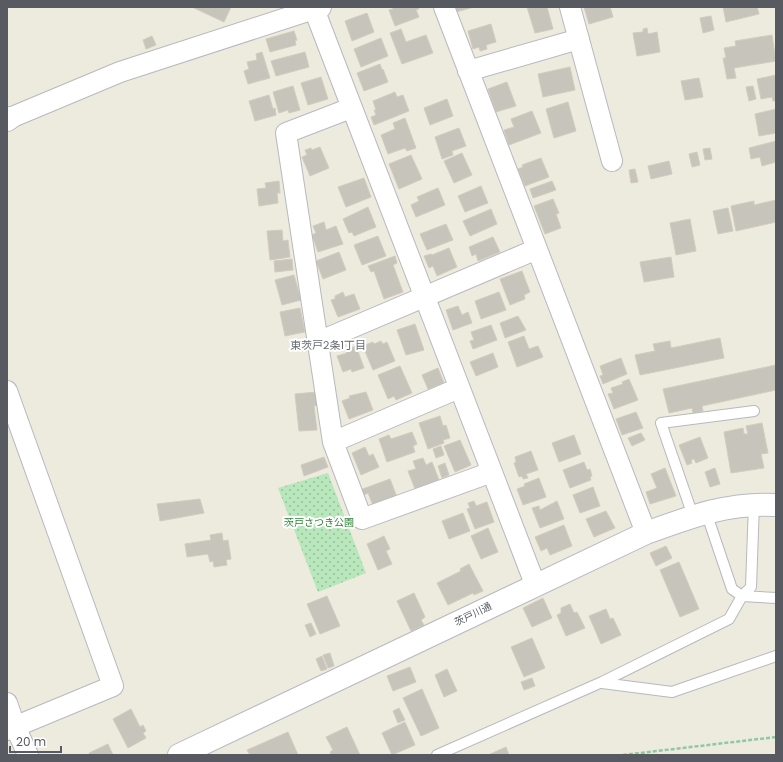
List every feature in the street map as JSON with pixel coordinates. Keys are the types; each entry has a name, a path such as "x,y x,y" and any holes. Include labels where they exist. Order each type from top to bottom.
{"street":[{"path":"444,7 646,533"},
{"path":"570,7 612,161"},
{"path":"9,119 120,72 317,8 351,108 535,584"},
{"path":"468,71 579,39"},
{"path":"351,108 286,132 333,442 362,519 492,472"},
{"path":"318,342 537,249"},
{"path":"333,442 459,388"},
{"path":"7,391 113,686 11,728"},
{"name":"茨戸川通","path":"179,755 535,584 646,533 699,514 754,503 776,505"},
{"path":"7,703 11,728 28,755"}],"lane":[{"path":"754,411 661,423 732,589 742,596 776,598"},
{"path":"438,755 602,682 728,619 742,596 751,587 754,503"},
{"path":"602,682 672,692 776,656"}],"path":[{"path":"623,755 776,737"}],"green space":[{"name":"茨戸さつき公園","path":"328,473 366,573 318,592 278,488"}],"building":[{"path":"192,7 231,7 224,22"},
{"path":"392,7 418,7 419,9 416,10 419,17 395,26 389,10 393,9"},
{"path":"455,7 474,7 456,12"},
{"path":"527,7 547,7 553,29 535,33"},
{"path":"584,7 610,7 613,17 589,24"},
{"path":"723,7 757,7 759,14 726,22"},
{"path":"367,13 374,32 352,41 345,21"},
{"path":"711,16 714,30 703,33 700,18"},
{"path":"491,24 496,42 486,45 487,49 480,51 479,47 473,49 468,31"},
{"path":"647,28 648,34 657,32 660,52 637,56 633,33 643,32 643,29"},
{"path":"401,29 406,42 426,35 433,53 402,64 390,33"},
{"path":"294,31 297,40 295,41 296,45 270,52 266,39"},
{"path":"772,35 776,61 734,68 736,78 727,79 723,58 726,58 724,48 736,46 735,41"},
{"path":"152,36 156,45 146,49 143,40"},
{"path":"381,38 388,56 361,67 354,49"},
{"path":"262,52 270,78 248,84 244,71 249,69 247,62 257,60 256,54"},
{"path":"305,52 309,67 276,76 271,61"},
{"path":"380,64 388,82 364,91 357,73"},
{"path":"570,67 575,90 543,97 538,74"},
{"path":"776,75 776,101 773,101 772,97 761,99 757,79"},
{"path":"321,77 328,99 308,105 301,83"},
{"path":"699,78 703,97 685,100 681,81"},
{"path":"507,82 516,106 496,112 488,89"},
{"path":"293,86 300,110 289,113 288,110 279,113 273,92"},
{"path":"753,86 756,99 749,101 746,87"},
{"path":"395,92 397,97 403,95 409,111 374,125 371,117 376,115 373,101"},
{"path":"269,95 273,109 275,108 276,115 255,121 249,101"},
{"path":"447,99 453,116 430,125 424,108"},
{"path":"568,102 576,131 554,138 546,109"},
{"path":"776,109 776,133 759,136 755,114"},
{"path":"532,111 541,133 509,145 504,130 514,127 511,119"},
{"path":"405,118 416,148 407,151 405,148 388,154 381,135 395,129 393,123"},
{"path":"459,128 466,146 452,151 453,155 442,159 435,137"},
{"path":"776,141 776,162 762,166 760,157 751,159 749,148"},
{"path":"320,147 329,168 310,176 302,157 307,155 305,150 311,148 312,150"},
{"path":"710,148 712,159 705,160 703,149"},
{"path":"697,152 700,165 692,167 689,154"},
{"path":"462,153 472,175 454,183 444,161"},
{"path":"411,155 422,179 399,189 389,164"},
{"path":"541,158 549,177 525,186 518,169 523,167 522,165"},
{"path":"669,161 672,174 651,179 648,166"},
{"path":"635,169 638,182 631,183 629,170"},
{"path":"364,178 371,197 346,207 338,187"},
{"path":"279,181 280,193 277,193 278,203 259,206 257,189 266,188 265,183"},
{"path":"552,181 556,190 533,198 530,189"},
{"path":"481,186 488,203 465,212 458,196"},
{"path":"438,188 445,205 416,217 411,205 419,201 417,197"},
{"path":"553,199 559,213 556,214 561,228 545,234 534,206"},
{"path":"776,200 776,222 736,231 731,206 754,201 754,205"},
{"path":"368,207 376,227 354,236 352,232 349,233 343,219"},
{"path":"728,208 733,231 718,234 713,211"},
{"path":"491,209 497,224 470,236 463,221"},
{"path":"690,219 696,251 676,255 670,223"},
{"path":"324,222 326,230 336,226 343,244 318,252 312,235 316,233 313,226"},
{"path":"446,224 453,240 427,250 420,234"},
{"path":"282,230 283,241 288,240 290,257 270,260 267,231"},
{"path":"378,236 386,256 362,265 354,245"},
{"path":"493,237 500,252 478,261 476,254 472,256 469,247"},
{"path":"449,248 457,267 437,276 433,266 429,268 424,256 432,255"},
{"path":"339,252 346,270 323,279 316,261"},
{"path":"395,256 397,263 393,265 403,292 384,299 374,271 371,272 368,266"},
{"path":"671,257 674,277 644,282 640,262"},
{"path":"292,259 293,270 275,272 274,261"},
{"path":"522,271 530,292 524,295 525,299 510,305 500,279"},
{"path":"294,275 301,300 282,305 275,280"},
{"path":"343,292 345,297 354,294 360,309 338,317 331,300 335,299 335,296"},
{"path":"499,292 506,310 481,319 475,301"},
{"path":"458,306 462,315 468,312 472,323 453,330 446,310"},
{"path":"300,308 305,332 285,336 280,312"},
{"path":"518,316 526,330 505,338 500,323"},
{"path":"415,324 424,350 406,355 397,330"},
{"path":"491,325 497,340 473,349 470,341 474,340 471,332"},
{"path":"524,336 529,349 538,346 543,357 517,367 508,342"},
{"path":"720,338 724,358 640,375 635,355 655,351 653,344 670,341 671,348"},
{"path":"381,341 383,344 387,342 395,361 373,370 364,349 366,348 365,345 373,342 374,344"},
{"path":"356,346 364,368 352,372 351,369 343,372 337,356 347,353 345,350"},
{"path":"493,353 498,367 476,376 470,362"},
{"path":"621,358 627,374 603,384 600,376 603,375 600,366"},
{"path":"776,365 776,390 702,406 703,411 693,413 692,408 669,413 663,389"},
{"path":"400,366 412,393 396,400 394,396 388,399 378,375"},
{"path":"438,368 444,383 428,389 422,375"},
{"path":"629,379 638,400 614,409 608,394 613,393 611,388 623,384 622,382"},
{"path":"317,392 319,405 314,406 317,430 299,431 295,394"},
{"path":"366,392 373,410 349,419 342,401 350,398 349,396"},
{"path":"636,412 643,428 622,435 616,419"},
{"path":"440,416 443,426 446,425 450,438 443,440 444,443 428,449 419,423"},
{"path":"762,423 768,453 761,454 764,468 731,473 724,432 743,428 744,434 748,434 746,426"},
{"path":"412,432 417,444 413,446 415,452 387,462 379,439 389,435 391,439"},
{"path":"641,433 645,440 632,446 628,438"},
{"path":"574,435 581,454 559,462 552,443"},
{"path":"700,437 708,458 696,463 694,459 691,460 692,463 687,465 679,445"},
{"path":"460,440 471,465 455,472 444,446"},
{"path":"441,446 444,455 436,458 433,449"},
{"path":"365,447 369,456 373,454 379,467 361,475 352,453"},
{"path":"531,451 538,470 526,474 528,478 523,479 522,476 519,477 514,463 516,462 515,457"},
{"path":"324,457 328,467 304,476 301,465"},
{"path":"423,458 426,465 432,462 439,480 415,489 408,471 416,469 413,461"},
{"path":"584,462 587,470 590,469 592,476 590,477 591,480 570,488 563,470"},
{"path":"445,463 449,475 442,478 438,466"},
{"path":"665,468 676,496 650,504 646,492 657,488 651,474"},
{"path":"715,468 720,484 710,487 705,472"},
{"path":"539,478 546,497 523,505 517,489 525,486 524,484"},
{"path":"390,479 397,497 374,508 368,493 362,496 360,490"},
{"path":"593,487 600,506 580,513 573,495"},
{"path":"200,499 204,513 160,521 157,504"},
{"path":"474,501 476,506 487,502 494,522 475,529 467,509 470,508 468,503"},
{"path":"557,501 564,519 540,528 532,508 539,506 540,510"},
{"path":"606,511 615,528 594,537 586,519"},
{"path":"463,513 470,531 449,539 442,521"},
{"path":"564,525 572,546 550,555 547,548 541,551 535,537"},
{"path":"488,528 498,552 481,559 471,536"},
{"path":"222,533 223,541 228,540 231,559 226,560 227,565 214,567 213,561 210,562 208,554 187,557 185,544 211,540 210,535"},
{"path":"384,536 390,549 386,551 392,564 378,570 367,544"},
{"path":"666,546 672,558 656,566 650,553"},
{"path":"679,562 699,609 680,617 660,570"},
{"path":"469,564 483,591 474,595 473,593 448,605 437,583 461,571 460,569"},
{"path":"414,593 425,617 421,620 424,625 411,631 397,601"},
{"path":"327,596 340,626 320,634 307,604"},
{"path":"543,598 552,618 532,627 523,608"},
{"path":"570,604 574,613 577,612 585,628 566,636 557,615 561,613 561,608"},
{"path":"606,609 610,619 613,618 621,635 601,644 589,616"},
{"path":"311,623 316,634 310,637 305,625"},
{"path":"532,638 545,668 524,677 511,647"},
{"path":"330,653 334,666 328,668 323,655"},
{"path":"322,656 327,669 321,671 316,659"},
{"path":"410,667 416,682 393,691 387,676"},
{"path":"447,669 457,691 444,697 435,675"},
{"path":"532,678 535,686 524,690 521,682"},
{"path":"422,689 439,728 421,736 403,698"},
{"path":"399,708 405,720 398,723 393,711"},
{"path":"131,709 140,727 143,725 146,731 143,733 146,738 128,748 113,719"},
{"path":"405,722 415,745 392,755 382,733"},
{"path":"347,727 360,755 331,755 330,752 333,750 326,737"},
{"path":"288,732 298,755 250,755 247,750"},
{"path":"108,744 113,755 90,755 89,753"},
{"path":"506,747 509,755 488,755"}],"district":[{"name":"東茨戸2条1丁目","path":"328,345"}]}
